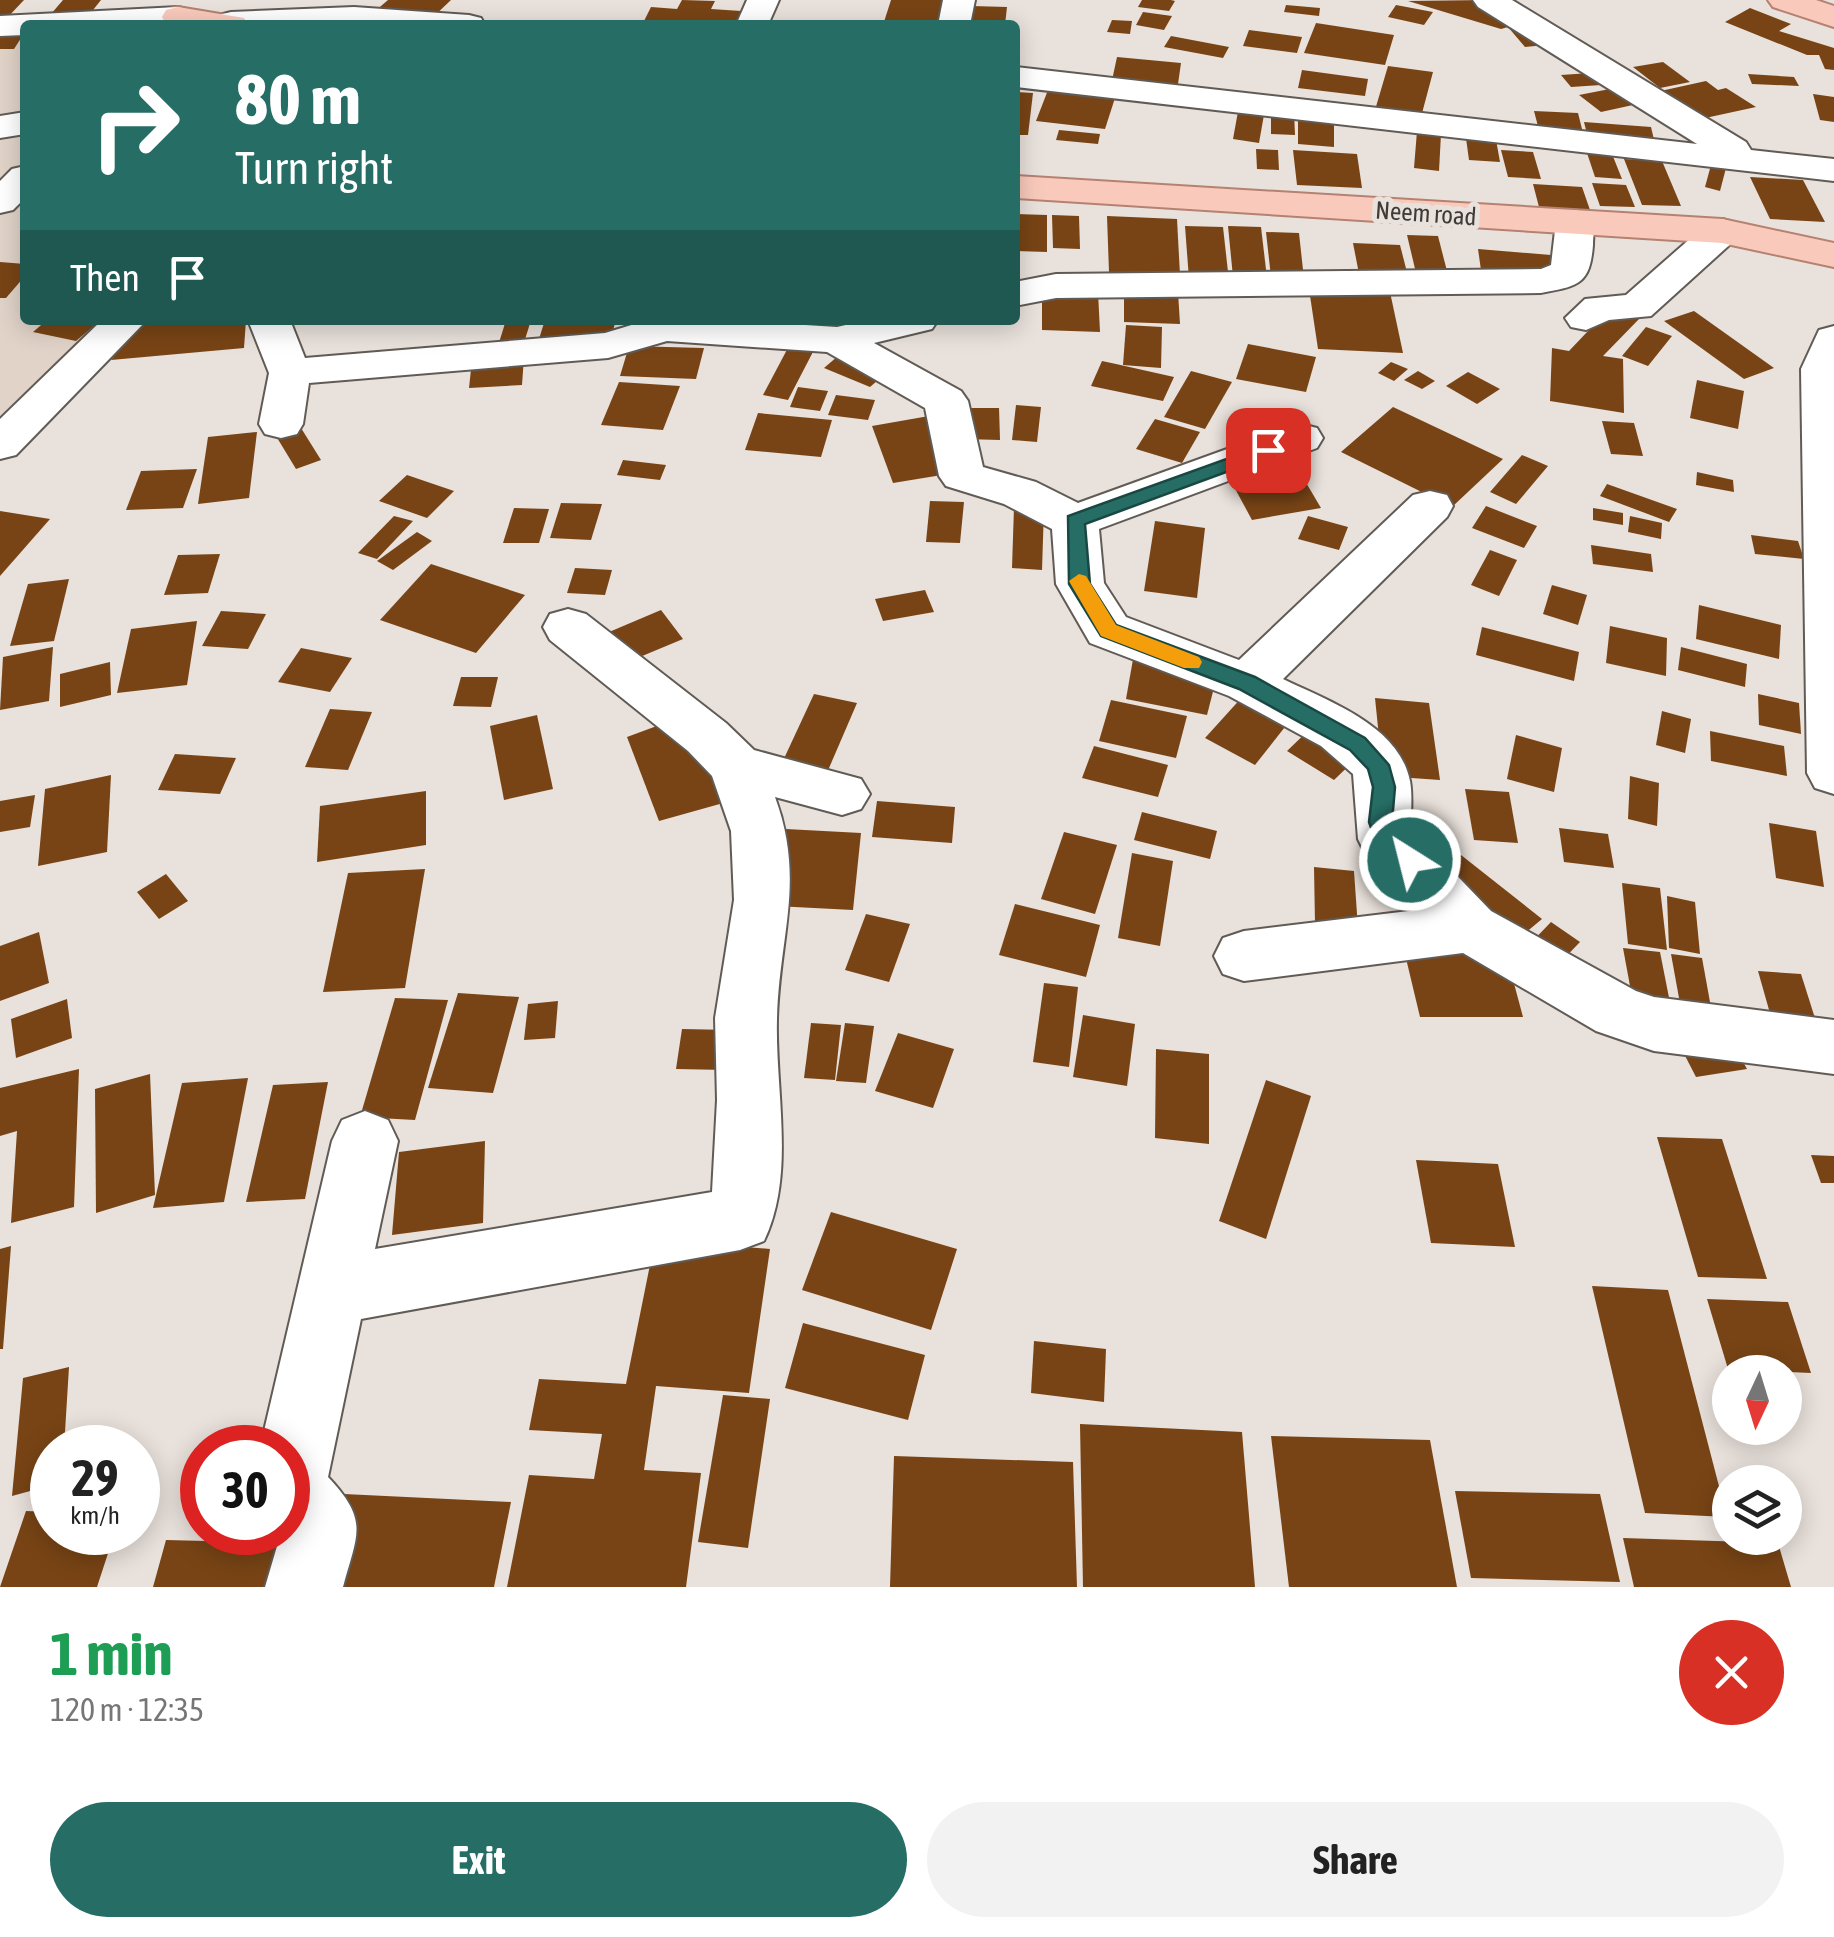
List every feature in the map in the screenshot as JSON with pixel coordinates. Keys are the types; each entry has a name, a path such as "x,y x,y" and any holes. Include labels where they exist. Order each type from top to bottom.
{"main road":[{"path":"1784,0 1834,17"},
{"path":"176,14 209,20"},
{"name":"Neem road","path":"1020,187 1722,231 1834,255"}],"street":[{"path":"1489,0 1749,160"},
{"path":"88,20 176,14"},
{"path":"282,20 358,14 418,20"},
{"path":"1020,78 1834,170"},
{"path":"0,202 20,182"},
{"path":"1020,293 1056,286 1541,281 1562,277 1571,269 1575,222"},
{"path":"1586,318 1599,308 1637,306 1722,231"},
{"path":"0,445 121,325"},
{"path":"271,325 290,374 281,424"},
{"path":"290,374 608,346 665,328 837,340 897,325"},
{"path":"837,340 946,401 962,476 1020,494 1074,520 1300,438"},
{"path":"1830,360 1834,773"},
{"path":"1247,683 1430,506"},
{"path":"1074,520 1080,584 1108,630 1247,683 1358,744 1378,765 1384,787 1381,822 1386,839 1470,928 1618,1012 1654,1024 1834,1047"},
{"path":"331,1290 740,1218 746,1198 749,1100 746,1018 763,900 759,831 736,766 706,737 568,628"},
{"path":"736,766 842,794"},
{"path":"1244,956 1470,928"},
{"path":"302,1425 364,1141"},
{"path":"304,1587 321,1525 310,1513"}],"shaded area":[{"path":"0,13 174,17 175,20 20,20 20,325 121,325 0,445"}],"building":[{"path":"0,0 24,0 5,20 0,20"},
{"path":"63,0 101,0 89,15 51,14"},
{"path":"388,0 451,0 430,20 374,12"},
{"path":"682,0 715,1 711,9 741,11 737,20 644,20 651,7 677,9"},
{"path":"891,0 954,0 948,20 885,20"},
{"path":"1142,0 1175,1 1169,11 1138,7"},
{"path":"1487,0 1545,45 1525,47 1508,27 1501,29 1408,1"},
{"path":"1286,5 1320,8 1319,16 1284,12"},
{"path":"1396,5 1433,12 1424,25 1388,17"},
{"path":"972,6 1007,7 1006,20 969,20"},
{"path":"1750,8 1791,24 1779,31 1834,48 1834,70 1825,69 1819,55 1807,55 1725,22"},
{"path":"1143,12 1172,16 1164,30 1136,25"},
{"path":"1112,20 1132,21 1130,34 1107,32"},
{"path":"1316,23 1394,35 1385,65 1304,53"},
{"path":"1249,30 1302,37 1297,53 1243,46"},
{"path":"6,31 20,32 14,49 0,49 0,38"},
{"path":"1171,36 1229,47 1223,58 1164,47"},
{"path":"1117,57 1181,63 1177,91 1111,85"},
{"path":"1663,62 1690,82 1660,88 1633,67"},
{"path":"1388,66 1433,72 1421,117 1375,110"},
{"path":"1302,70 1368,79 1365,96 1298,88"},
{"path":"1590,73 1601,85 1571,87 1561,75"},
{"path":"1748,74 1794,77 1799,86 1752,84"},
{"path":"1706,81 1718,90 1726,88 1756,107 1696,120 1656,92"},
{"path":"1620,87 1642,103 1601,112 1579,95"},
{"path":"1048,90 1115,98 1105,129 1036,121"},
{"path":"1020,92 1033,93 1028,135 1020,135"},
{"path":"1813,94 1834,97 1834,122 1820,120"},
{"path":"1239,106 1265,109 1259,143 1233,139"},
{"path":"1271,111 1294,112 1295,135 1271,134"},
{"path":"1534,111 1578,113 1584,137 1540,134"},
{"path":"1298,116 1334,118 1334,147 1298,144"},
{"path":"1584,122 1651,127 1655,144 1588,138"},
{"path":"1059,130 1100,134 1098,144 1056,140"},
{"path":"1417,131 1441,134 1439,171 1414,168"},
{"path":"1465,131 1495,134 1500,162 1469,160"},
{"path":"1256,149 1278,150 1279,170 1257,169"},
{"path":"1293,150 1357,154 1362,188 1297,185"},
{"path":"1501,150 1533,152 1541,179 1508,177"},
{"path":"1587,153 1612,154 1622,179 1595,177"},
{"path":"1624,159 1662,161 1681,206 1642,205"},
{"path":"1711,165 1726,168 1720,191 1705,187"},
{"path":"1750,177 1803,180 1825,222 1770,219"},
{"path":"1592,183 1626,185 1635,207 1600,206"},
{"path":"1533,184 1582,187 1590,210 1539,207"},
{"path":"1020,214 1047,215 1047,252 1020,251"},
{"path":"1052,215 1079,216 1080,249 1053,248"},
{"path":"1107,216 1177,219 1180,275 1109,272"},
{"path":"1185,226 1223,227 1229,281 1189,279"},
{"path":"1228,226 1261,227 1267,278 1233,277"},
{"path":"1266,232 1299,233 1304,279 1271,277"},
{"path":"1407,235 1438,236 1448,275 1416,273"},
{"path":"1353,243 1400,245 1409,280 1360,279"},
{"path":"1478,249 1551,255 1555,276 1481,270"},
{"path":"0,262 20,264 20,282 6,298 0,298"},
{"path":"1309,289 1390,292 1403,353 1318,349"},
{"path":"1042,290 1098,292 1100,332 1042,330"},
{"path":"1124,290 1178,292 1180,324 1124,322"},
{"path":"1607,311 1639,319 1603,356 1623,359 1624,413 1550,401 1552,348 1569,351"},
{"path":"1694,311 1774,368 1744,379 1664,321"},
{"path":"41,325 95,325 76,341 33,332"},
{"path":"140,325 246,325 244,348 111,360"},
{"path":"504,325 529,325 523,346 498,346"},
{"path":"543,325 615,325 609,344 538,342"},
{"path":"1126,325 1162,327 1161,368 1123,365"},
{"path":"1646,327 1672,336 1648,366 1622,356"},
{"path":"790,344 815,348 788,400 763,395"},
{"path":"1248,344 1316,357 1306,392 1236,379"},
{"path":"629,346 704,348 696,379 620,376"},
{"path":"838,356 884,375 870,387 824,368"},
{"path":"524,357 522,385 469,388 472,360"},
{"path":"1102,361 1174,377 1163,401 1091,386"},
{"path":"1391,362 1408,369 1394,381 1378,373"},
{"path":"1191,371 1232,382 1205,429 1164,417"},
{"path":"1418,371 1435,381 1422,389 1404,380"},
{"path":"1468,372 1500,389 1477,404 1446,386"},
{"path":"1697,380 1744,391 1738,429 1690,418"},
{"path":"619,382 680,386 663,430 601,425"},
{"path":"798,387 828,391 820,411 790,407"},
{"path":"836,395 875,400 868,420 828,415"},
{"path":"1016,405 1041,407 1037,442 1012,440"},
{"path":"1393,407 1503,459 1452,507 1341,452"},
{"path":"964,408 999,408 1000,440 963,439"},
{"path":"758,413 832,420 821,457 745,450"},
{"path":"929,416 954,473 893,483 872,426"},
{"path":"1155,419 1200,432 1182,463 1136,449"},
{"path":"1602,421 1634,423 1643,456 1611,454"},
{"path":"301,428 321,460 296,469 276,436"},
{"path":"257,432 249,498 198,504 208,437"},
{"path":"1522,455 1548,466 1516,504 1490,492"},
{"path":"623,460 666,465 660,480 617,475"},
{"path":"1295,464 1321,508 1252,520 1232,483"},
{"path":"197,469 183,508 126,510 141,471"},
{"path":"1697,472 1733,480 1734,492 1696,485"},
{"path":"407,475 454,491 427,518 379,501"},
{"path":"1607,484 1677,509 1669,522 1600,496"},
{"path":"930,501 964,502 960,543 926,542"},
{"path":"561,503 602,504 591,540 550,538"},
{"path":"1486,506 1537,526 1524,548 1472,528"},
{"path":"1014,507 1044,508 1042,570 1012,568"},
{"path":"514,508 549,509 539,543 503,543"},
{"path":"1593,508 1623,513 1623,525 1593,520"},
{"path":"0,511 50,519 0,576"},
{"path":"394,516 413,521 377,559 358,553"},
{"path":"1308,516 1348,527 1339,550 1298,539"},
{"path":"1630,516 1662,523 1661,539 1628,532"},
{"path":"1155,521 1205,528 1197,598 1144,591"},
{"path":"417,532 432,541 393,570 377,561"},
{"path":"1751,535 1798,541 1804,559 1755,554"},
{"path":"1591,545 1651,554 1653,572 1593,564"},
{"path":"1490,550 1517,560 1499,596 1471,585"},
{"path":"220,554 208,593 164,595 178,555"},
{"path":"431,564 525,595 476,653 380,620"},
{"path":"575,568 612,570 605,595 567,593"},
{"path":"69,579 54,641 10,646 28,584"},
{"path":"1552,585 1587,595 1578,625 1543,614"},
{"path":"925,590 934,612 883,621 875,599"},
{"path":"1699,605 1781,625 1779,659 1696,639"},
{"path":"661,610 683,639 623,664 602,635"},
{"path":"221,611 266,614 248,649 202,646"},
{"path":"197,621 187,685 117,693 131,629"},
{"path":"1610,626 1667,638 1666,676 1606,663"},
{"path":"1482,627 1579,652 1574,681 1476,655"},
{"path":"53,647 49,701 0,710 3,657"},
{"path":"1681,647 1747,664 1745,687 1678,670"},
{"path":"301,648 352,658 330,692 278,682"},
{"path":"1135,648 1217,676 1207,715 1126,699"},
{"path":"110,662 111,695 60,707 60,674"},
{"path":"461,677 498,677 491,707 453,706"},
{"path":"814,694 857,703 826,775 781,765"},
{"path":"1758,694 1799,703 1801,734 1759,725"},
{"path":"1244,695 1292,718 1255,765 1205,738"},
{"path":"1375,698 1429,703 1440,780 1383,776"},
{"path":"1111,700 1187,716 1176,758 1099,741"},
{"path":"330,709 372,712 348,770 305,767"},
{"path":"1662,711 1691,719 1685,753 1656,745"},
{"path":"537,715 553,789 504,800 490,726"},
{"path":"673,720 734,800 659,821 627,737"},
{"path":"1315,724 1362,753 1334,780 1287,751"},
{"path":"1710,731 1784,746 1787,776 1711,761"},
{"path":"1516,735 1562,748 1554,792 1507,779"},
{"path":"1094,746 1168,765 1158,797 1082,778"},
{"path":"175,754 236,758 220,794 158,790"},
{"path":"111,775 107,852 38,866 45,789"},
{"path":"1630,776 1659,783 1657,826 1628,819"},
{"path":"1465,789 1509,792 1518,843 1474,840"},
{"path":"426,791 426,845 317,862 320,806"},
{"path":"35,795 30,827 0,832 0,801"},
{"path":"877,801 955,807 952,843 872,837"},
{"path":"1142,812 1217,831 1210,859 1134,840"},
{"path":"1769,823 1816,831 1824,887 1776,878"},
{"path":"1559,828 1608,834 1614,868 1564,862"},
{"path":"786,829 861,833 853,910 775,906"},
{"path":"1064,832 1117,845 1095,914 1041,899"},
{"path":"1132,853 1173,861 1160,946 1118,938"},
{"path":"1461,855 1542,919 1517,940 1436,874"},
{"path":"1314,867 1354,871 1358,928 1315,923"},
{"path":"425,869 405,988 323,992 348,873"},
{"path":"166,874 188,901 159,919 137,892"},
{"path":"1622,883 1660,888 1667,950 1628,944"},
{"path":"1667,896 1695,902 1700,954 1669,948"},
{"path":"1015,904 1100,925 1086,977 999,955"},
{"path":"866,914 910,924 889,982 845,970"},
{"path":"1551,922 1580,942 1555,968 1526,948"},
{"path":"39,932 49,983 0,1001 0,946"},
{"path":"1623,948 1660,952 1673,1018 1635,1013"},
{"path":"1404,950 1505,950 1523,1017 1420,1017"},
{"path":"1671,954 1702,958 1714,1024 1683,1020"},
{"path":"1758,971 1801,974 1820,1034 1775,1031"},
{"path":"1044,983 1078,987 1069,1067 1033,1062"},
{"path":"458,993 519,997 493,1093 428,1088"},
{"path":"395,998 448,1000 415,1120 360,1117"},
{"path":"67,999 72,1038 16,1058 11,1019"},
{"path":"558,1001 555,1038 524,1040 528,1004"},
{"path":"1083,1015 1135,1024 1127,1086 1073,1077"},
{"path":"811,1023 841,1025 835,1080 804,1078"},
{"path":"845,1023 874,1026 866,1083 836,1081"},
{"path":"682,1029 731,1030 726,1070 676,1069"},
{"path":"898,1033 954,1049 933,1108 875,1091"},
{"path":"1730,1038 1747,1069 1696,1077 1680,1046"},
{"path":"1156,1049 1209,1054 1209,1144 1155,1138"},
{"path":"79,1069 74,1207 11,1223 17,1131 0,1136 0,1088"},
{"path":"150,1074 155,1195 96,1213 95,1089"},
{"path":"248,1078 224,1202 153,1208 182,1083"},
{"path":"1266,1080 1311,1096 1266,1239 1219,1221"},
{"path":"328,1082 305,1199 246,1202 273,1085"},
{"path":"1657,1137 1722,1139 1767,1279 1698,1277"},
{"path":"485,1141 483,1223 392,1235 399,1152"},
{"path":"1811,1155 1834,1156 1834,1183 1821,1183"},
{"path":"1416,1160 1498,1164 1515,1247 1431,1243"},
{"path":"831,1212 957,1249 931,1330 802,1290"},
{"path":"655,1240 770,1249 749,1393 656,1386 644,1470 701,1473 686,1587 507,1587 529,1475 594,1479 602,1434 529,1430 539,1379 626,1384"},
{"path":"11,1246 3,1349 0,1349 0,1249"},
{"path":"1592,1286 1668,1290 1713,1465 1712,1516 1645,1513"},
{"path":"1707,1299 1788,1302 1811,1373 1802,1373 1802,1355 1724,1355"},
{"path":"803,1323 925,1355 908,1420 785,1388"},
{"path":"1034,1341 1106,1349 1104,1402 1031,1393"},
{"path":"69,1367 65,1425 30,1425 30,1491 12,1496 23,1378"},
{"path":"723,1395 770,1399 748,1548 698,1542"},
{"path":"1080,1424 1242,1432 1255,1587 1083,1587"},
{"path":"1271,1436 1430,1440 1457,1587 1289,1587"},
{"path":"894,1456 1073,1462 1077,1587 890,1587"},
{"path":"1455,1491 1600,1494 1620,1582 1471,1578"},
{"path":"344,1494 511,1502 494,1587 319,1587"},
{"path":"26,1511 30,1511 30,1555 107,1555 97,1587 0,1587"},
{"path":"1623,1538 1712,1541 1712,1555 1782,1555 1791,1587 1634,1587"},
{"path":"166,1540 180,1540 180,1555 283,1555 274,1587 153,1587"}],"slow traffic":[{"path":"1079,581 1108,630 1192,662"}],"route":[{"path":"1268,450 1074,520 1080,584 1108,630 1247,683 1358,744 1378,765 1384,787 1381,822 1386,839 1410,860"}]}
